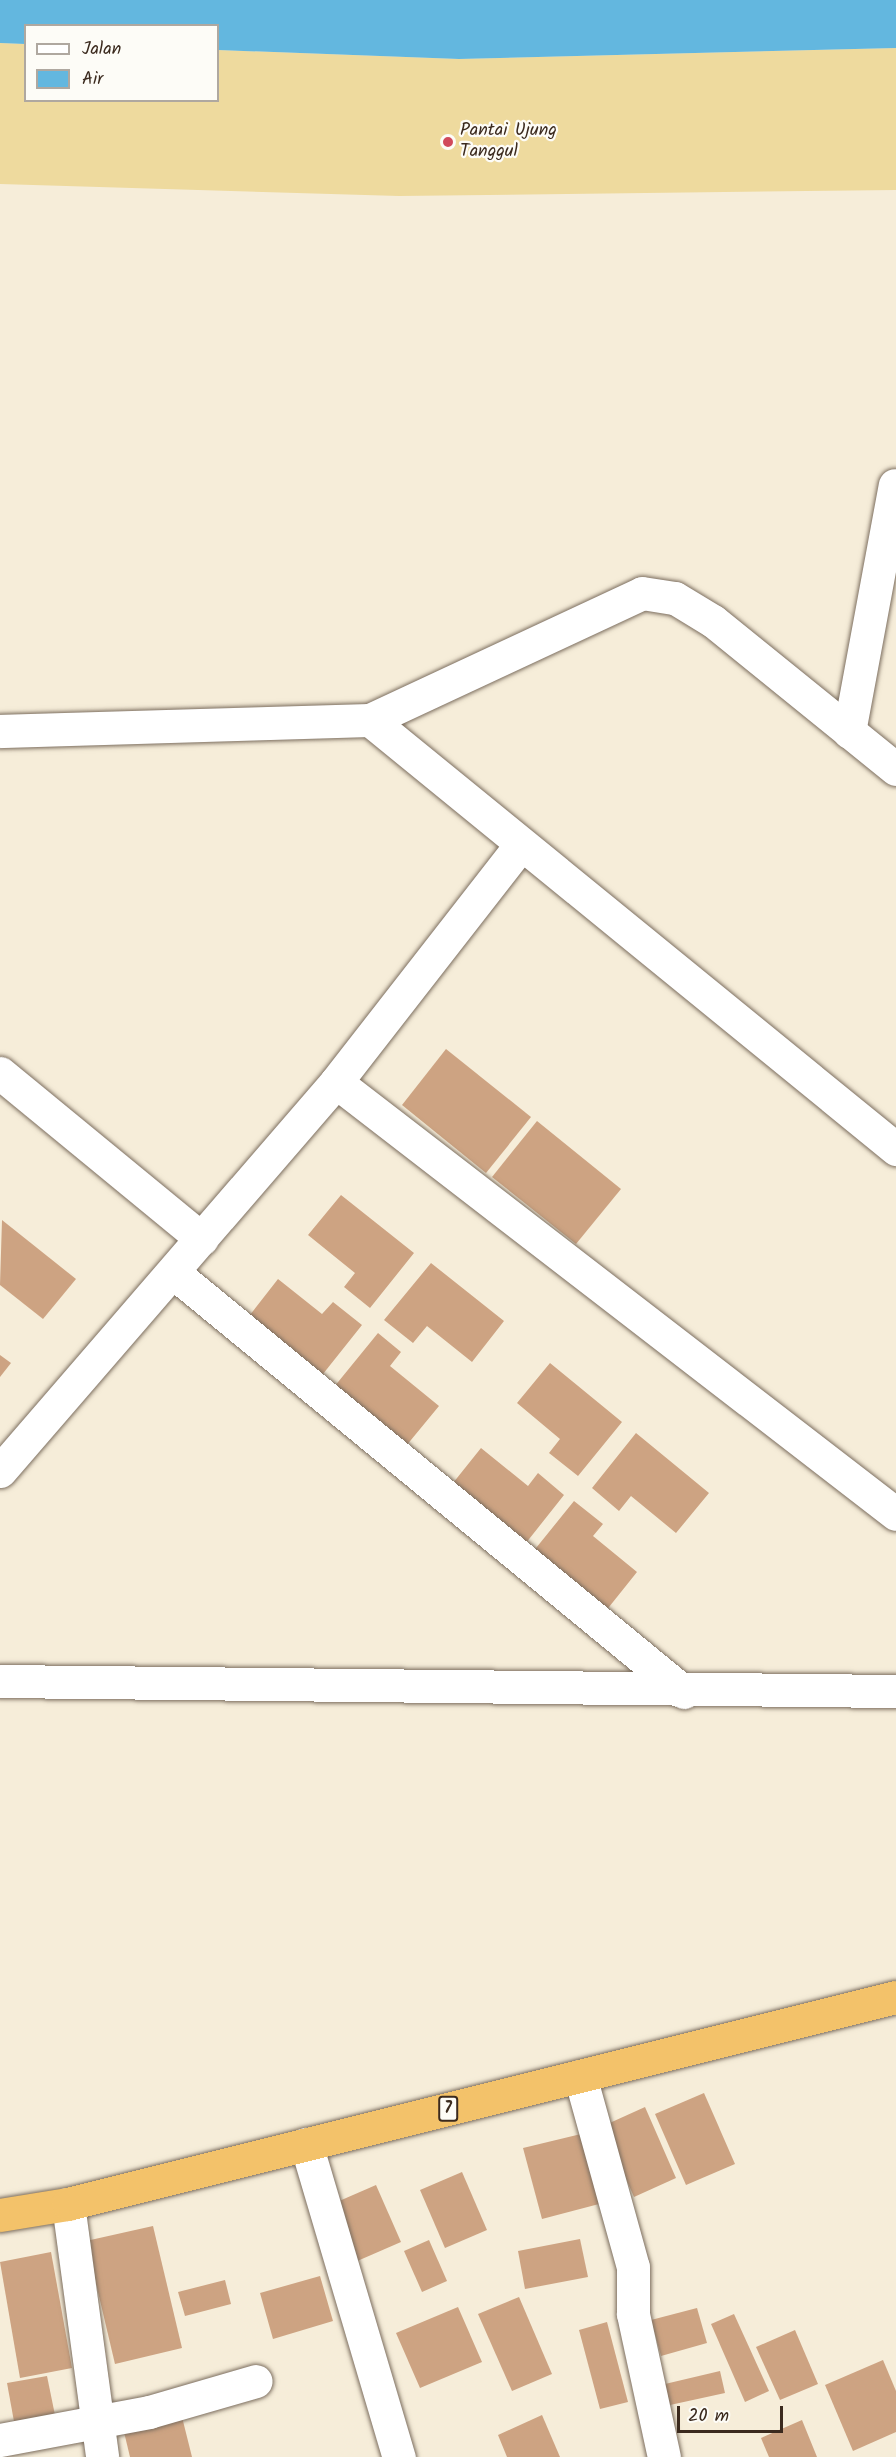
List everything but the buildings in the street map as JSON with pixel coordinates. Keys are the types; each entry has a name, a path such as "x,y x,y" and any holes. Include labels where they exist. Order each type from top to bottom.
{"highway":[{"name":"7","path":"0,2215 68,2204 896,1997"}],"street":[{"path":"849,732 895,485"},
{"path":"0,732 370,720 642,593 675,598 713,621 896,769"},
{"path":"370,720 520,846 896,1149"},
{"path":"1,1466 174,1273 336,1082 520,846"},
{"path":"0,1073 202,1239"},
{"path":"336,1082 896,1514"},
{"path":"174,1273 684,1692"},
{"path":"0,1681 684,1692 896,1691"},
{"path":"580,2076 633,2267 633,2314 664,2457"},
{"path":"306,2144 399,2457"},
{"path":"68,2204 102,2457"},
{"path":"0,2440 96,2421 256,2382"}],"sand":[{"name":"Pantai Ujung Tanggul","path":"0,43 24,44 24,102 219,102 219,50 459,59 896,48 896,190 399,196 0,184"}],"water":[{"path":"0,0 896,0 896,48 459,59 219,50 219,24 24,24 24,44 0,43"}],"place":[{"name":"Pantai Ujung Tanggul","path":"448,142"}]}
